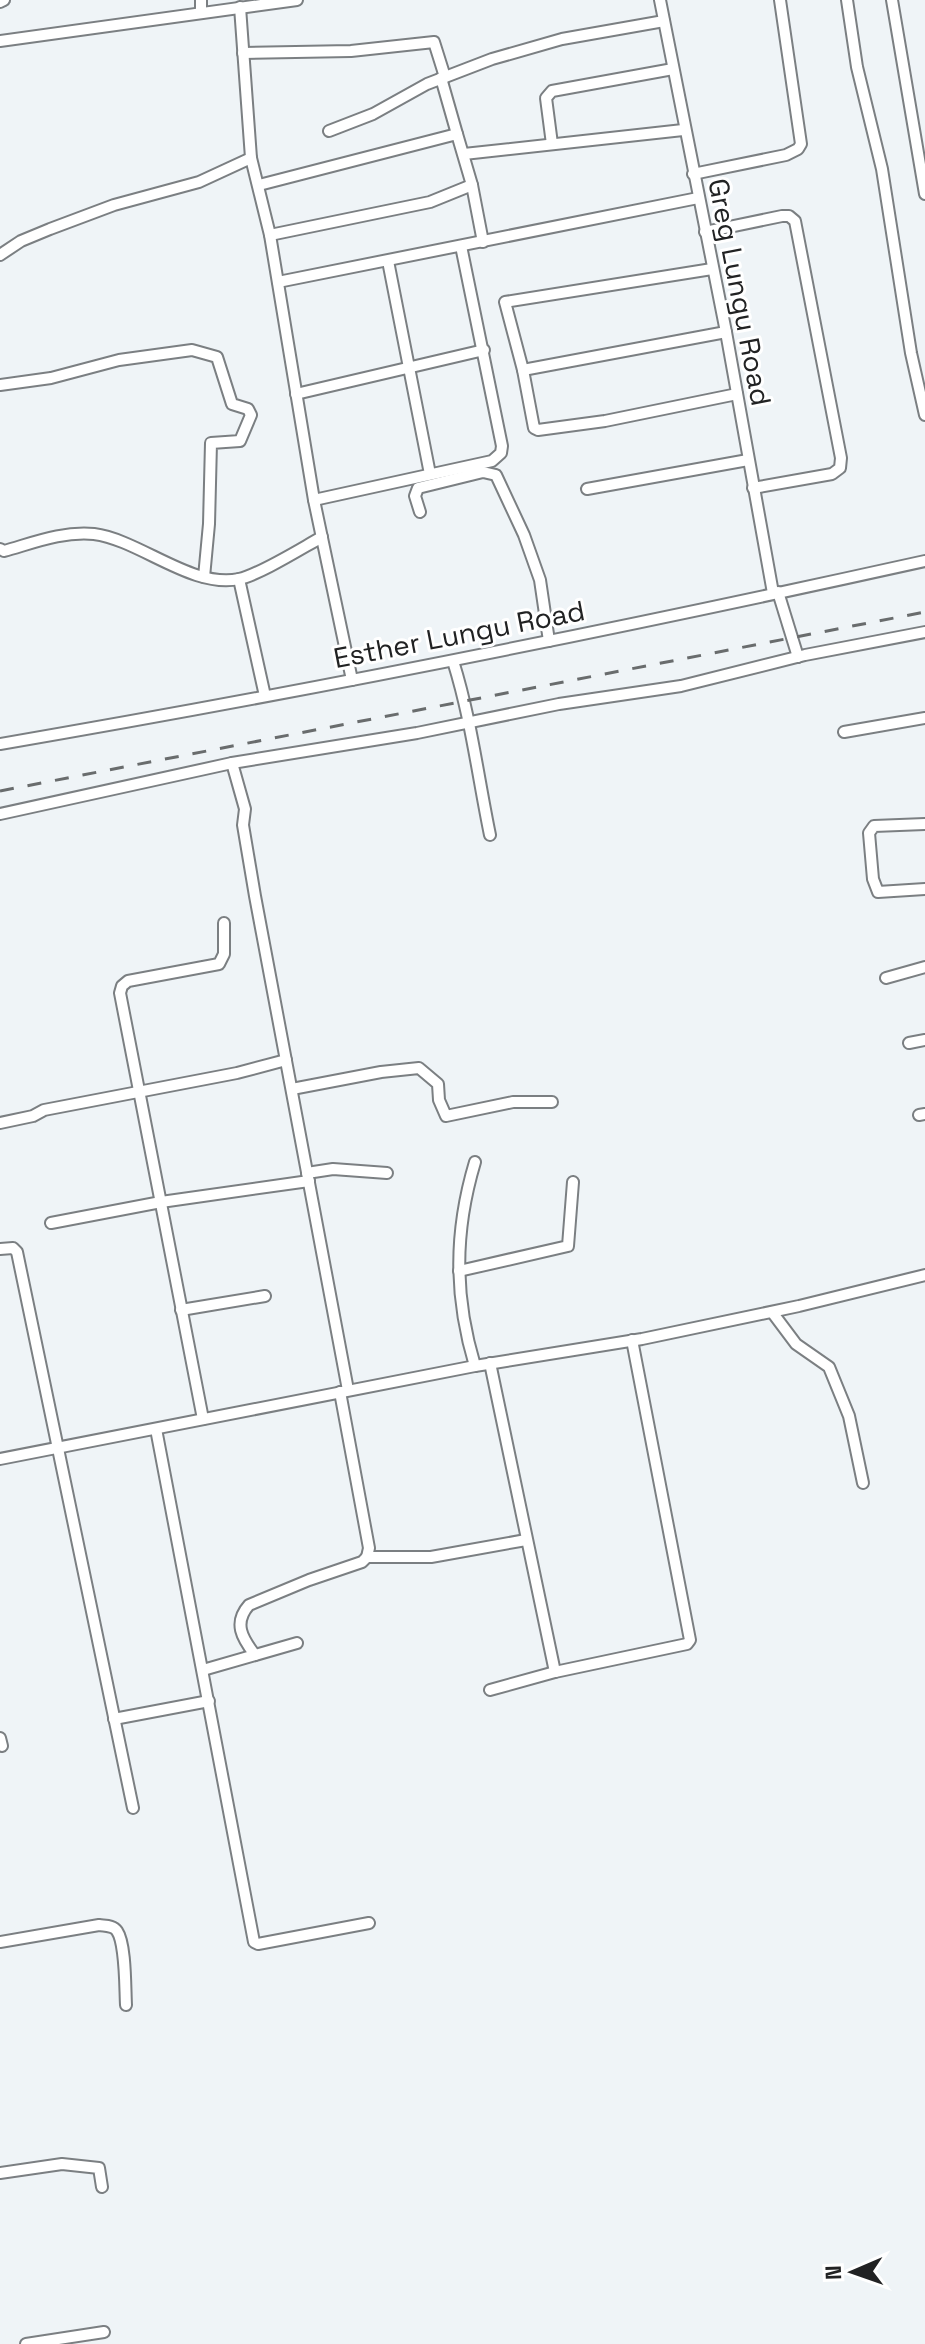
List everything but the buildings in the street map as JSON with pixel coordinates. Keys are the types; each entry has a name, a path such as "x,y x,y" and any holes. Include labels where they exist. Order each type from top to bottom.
{"street":[{"path":"201,0 201,13"},
{"name":"Greg Lungu Road","path":"660,0 683,130 726,332 753,488 776,593 798,657"},
{"path":"693,174 786,155 801,144 780,0"},
{"path":"847,0 857,67 882,169 911,353 925,415"},
{"path":"892,0 925,194"},
{"path":"0,41 291,1"},
{"path":"240,7 251,158 270,235 314,500 352,680"},
{"path":"329,131 373,114 443,77 492,59 562,39 664,21"},
{"path":"243,53 351,51 434,42 472,185 483,242"},
{"path":"552,144 546,98 552,91 673,69"},
{"path":"464,154 683,130"},
{"path":"259,185 457,134"},
{"path":"0,255 21,241 50,229 114,205 199,182 251,158"},
{"path":"270,235 430,202 472,185"},
{"path":"278,282 698,198"},
{"path":"705,232 782,216 789,216 795,221 841,458 840,468 832,474 753,488"},
{"path":"314,500 492,461 501,453 484,350 461,246"},
{"path":"388,261 430,474"},
{"path":"712,269 505,302 534,428 541,431 737,394"},
{"path":"523,370 726,332"},
{"path":"0,385 51,378 119,360 192,350 217,357 232,404 248,409 251,415 240,441 211,443 204,577"},
{"path":"296,394 484,350"},
{"path":"587,489 748,460"},
{"path":"420,512 415,496 418,488 483,472 496,475 524,535 540,580 549,641"},
{"path":"0,549 4,551 49,537 95,534 204,577 239,579 322,537"},
{"name":"Esther Lungu Road","path":"0,744 453,661 925,561"},
{"path":"239,579 265,696"},
{"path":"0,814 232,763 559,704 681,686 798,657 925,632"},
{"path":"453,661 470,722 473,754 490,835"},
{"path":"844,732 925,718"},
{"path":"232,763 245,809 243,825 308,1177 369,1548 362,1562 249,1605 242,1613 240,1631 255,1655"},
{"path":"925,824 874,826 869,833 873,879 878,892 925,889"},
{"path":"203,1419 120,993 128,981 219,964 224,959 224,923"},
{"path":"886,978 925,967"},
{"path":"909,1043 925,1040"},
{"path":"0,1123 33,1116 44,1110 286,1060"},
{"path":"292,1089 368,1074 419,1068 438,1084 439,1100 446,1116 513,1102 552,1102"},
{"path":"475,1162 463,1214 459,1271 459,1300 475,1366"},
{"path":"51,1223 308,1177 333,1169 387,1173"},
{"path":"459,1271 568,1246 573,1182"},
{"path":"0,1249 7,1247 17,1252 133,1808"},
{"path":"0,1459 490,1363 632,1340 772,1312 925,1275"},
{"path":"181,1310 265,1296"},
{"path":"772,1312 796,1344 829,1367 849,1416 863,1483"},
{"path":"490,1690 555,1672 687,1644 690,1640 632,1340"},
{"path":"490,1363 555,1672"},
{"path":"156,1429 254,1942 258,1944 369,1923"},
{"path":"367,1557 431,1557 526,1540"},
{"path":"203,1670 297,1643"},
{"path":"114,1719 209,1701"},
{"path":"0,1942 99,1925 111,1926 117,1931 121,1944 126,2005"},
{"path":"0,2173 62,2164 99,2168 102,2187"},
{"path":"26,2344 104,2332"}],"railway":[{"path":"0,791 925,612"}]}
